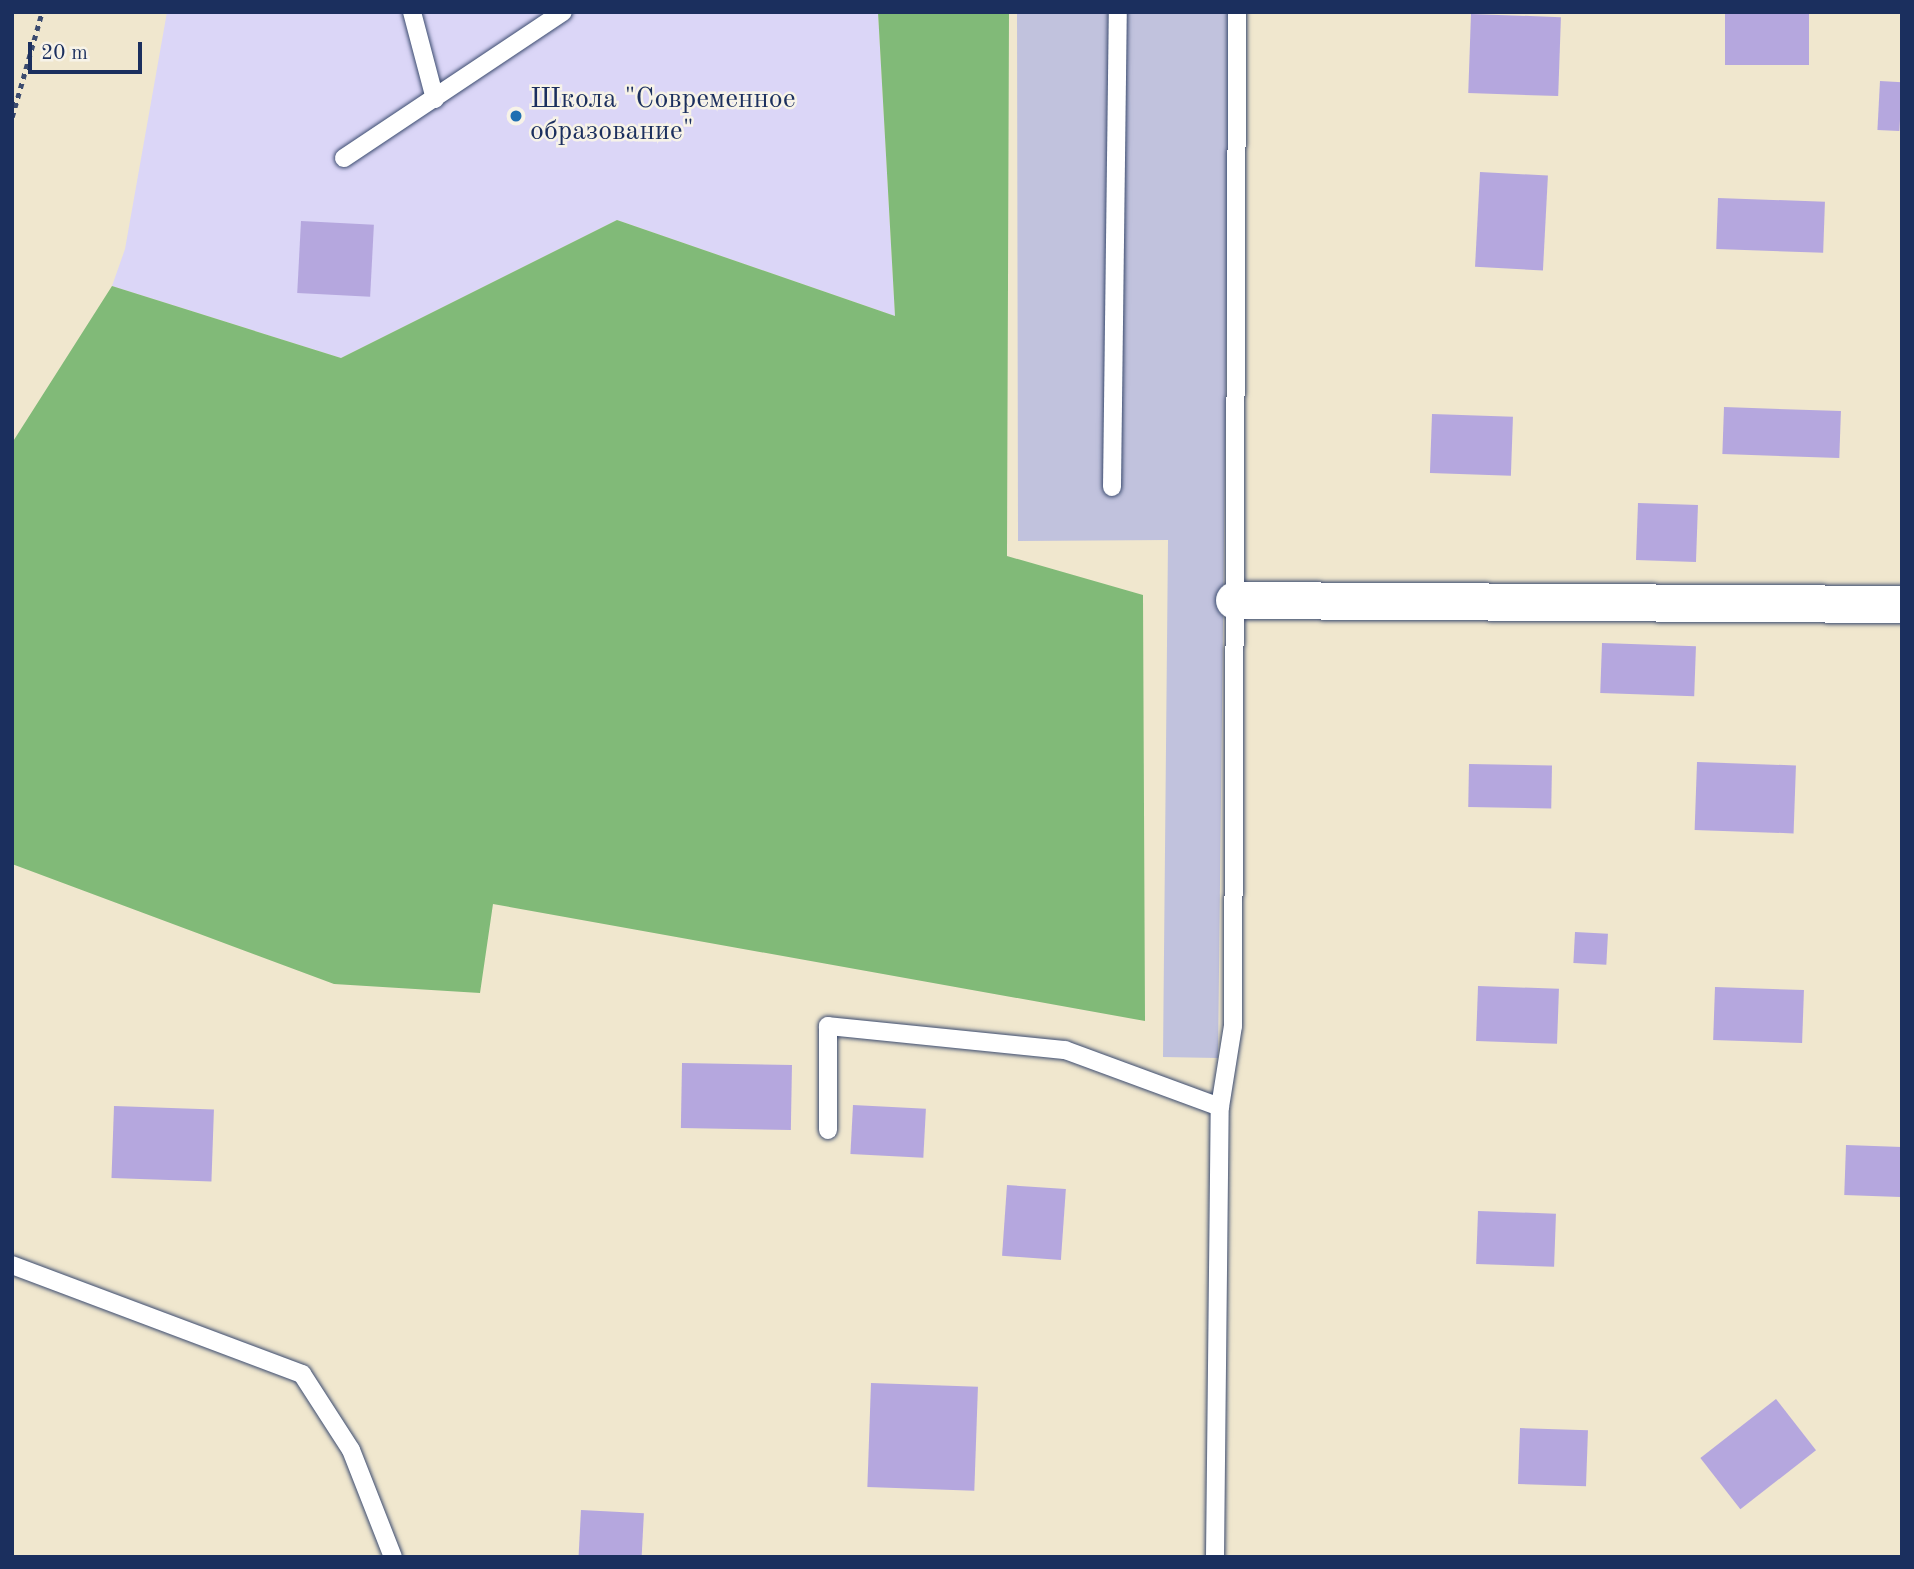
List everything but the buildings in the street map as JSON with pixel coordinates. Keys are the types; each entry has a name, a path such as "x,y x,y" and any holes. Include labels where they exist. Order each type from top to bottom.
{"street":[{"path":"1234,600 1902,604"}],"lane":[{"path":"412,12 435,99"},
{"path":"344,158 564,12"},
{"path":"1112,487 1118,12"},
{"path":"1215,1557 1220,1107 1233,1026 1237,12"},
{"path":"828,1130 828,1026 1065,1050 1220,1107"},
{"path":"12,1265 302,1374 351,1450 393,1557"}],"path":[{"path":"12,117 41,12"}],"shaded area":[{"name":"Школа \"Современное образование\"","path":"167,12 878,12 895,316 617,220 341,358 112,286 125,249"},
{"path":"1017,12 1230,12 1218,1058 1163,1057 1168,540 1018,541"}],"green space":[{"path":"878,12 1009,12 1007,556 1143,595 1145,1021 493,904 480,993 334,984 12,864 12,443 112,286 341,358 617,220 895,316"}],"place":[{"name":"Школа \"Современное образование\"","path":"516,116"}]}
